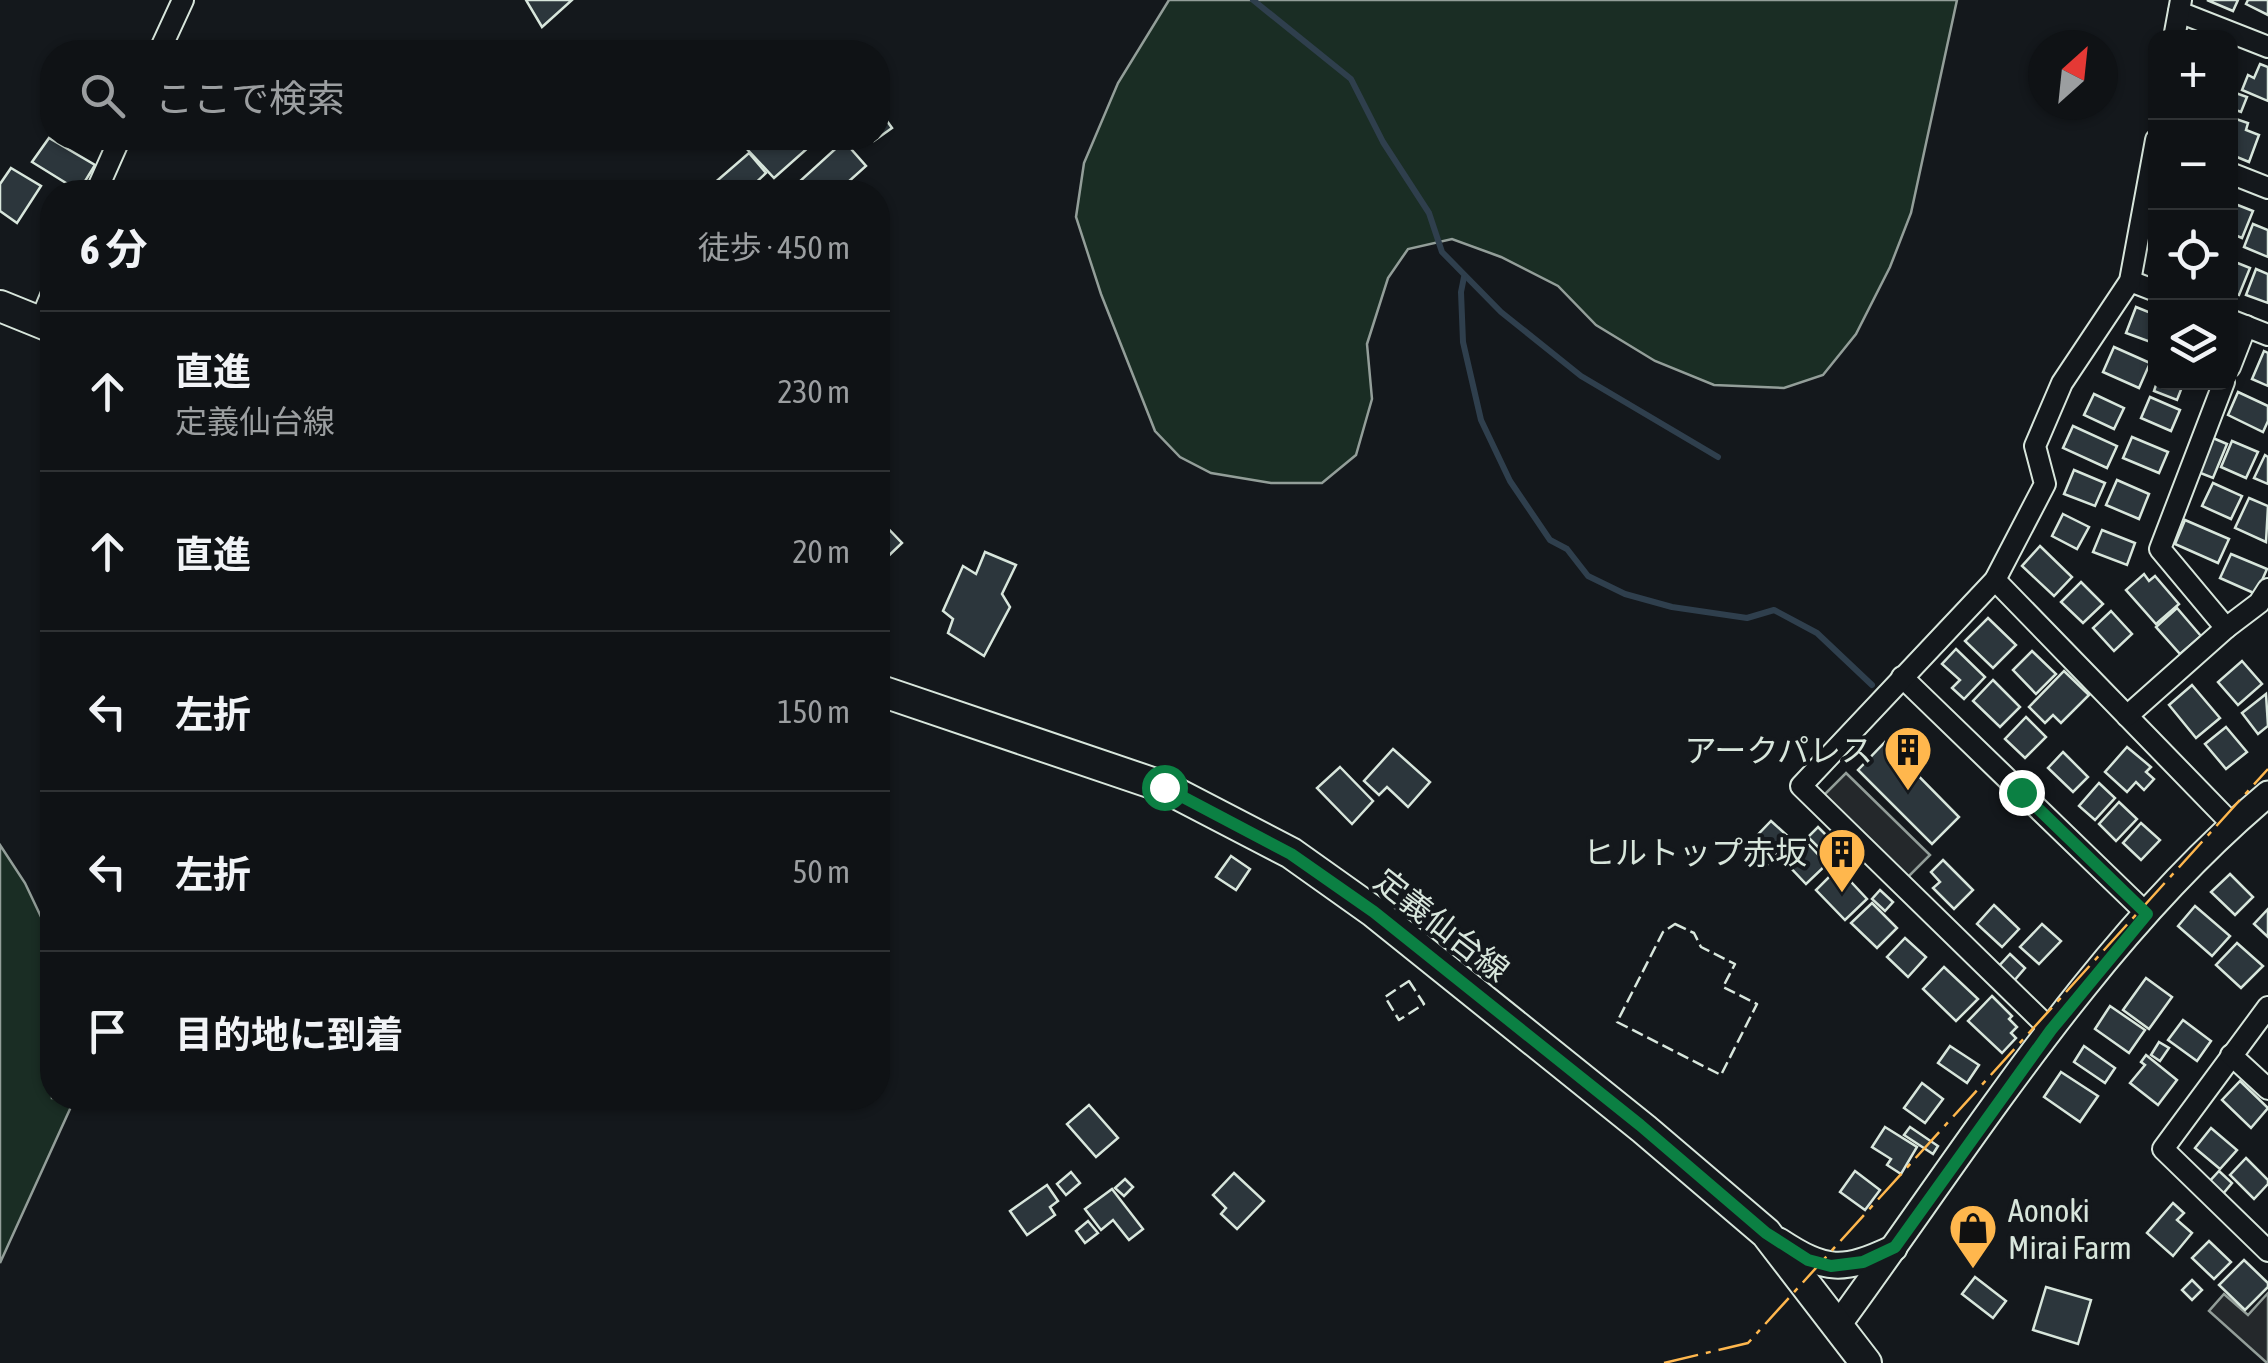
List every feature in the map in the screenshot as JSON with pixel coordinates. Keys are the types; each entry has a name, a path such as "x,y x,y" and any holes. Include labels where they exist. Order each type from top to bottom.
{"main road":[{"path":"0,306 40,323"},
{"name":"定義仙台線","path":"890,694 1164,787 1291,854 1374,912 1640,1125 1766,1233 1866,1363"}],"street":[{"path":"165,40 183,0"},
{"path":"2180,6 2268,48"},
{"path":"101,180 115,150"},
{"path":"2238,176 2268,188"},
{"path":"2051,1030 1801,786 1995,580 2045,484 2036,446 2062,383 2130,280 2148,181"},
{"path":"2130,280 2148,287"},
{"path":"2238,323 2268,334"},
{"path":"2221,390 2160,549 2226,628"},
{"path":"1995,580 2232,824"},
{"path":"2127,716 2259,603 2268,589"},
{"path":"1902,677 2147,914"},
{"path":"1838,1325 2051,1030 2147,914 2232,824 2268,794"},
{"path":"2264,1020 2232,1055 2163,1149 2268,1250"},
{"path":"2232,1055 2268,1088"},
{"path":"1766,1233 1808,1260 1831,1266 1863,1262 1895,1247"}],"green space":[{"path":"1169,0 1957,0 1911,213 1890,267 1856,334 1823,375 1784,388 1714,385 1655,361 1596,325 1558,286 1501,257 1452,239 1408,249 1388,278 1367,344 1372,399 1356,455 1322,483 1271,483 1211,473 1180,457 1155,431 1101,294 1076,217 1084,163 1118,83"},
{"path":"0,845 40,915 40,1110 70,1110 0,1263"}],"shaded area":[{"path":"1846,773 1930,855 1905,880 1822,797"},
{"path":"2268,1293 2267,1363 2209,1311 2224,1294 2248,1315"}],"building":[{"path":"526,0 572,0 542,27"},
{"path":"2207,0 2238,0 2233,11"},
{"path":"2248,0 2268,0 2268,15 2246,4"},
{"path":"2260,64 2268,67 2268,101 2242,90 2248,75 2254,78"},
{"path":"2238,94 2247,97 2241,112 2238,111"},
{"path":"2238,120 2248,123 2246,130 2259,135 2249,162 2238,157"},
{"path":"40,150 69,150 95,165 86,180 61,180 32,162"},
{"path":"748,150 806,150 774,178"},
{"path":"834,150 852,150 866,166 850,180 801,180"},
{"path":"749,153 766,173 759,180 718,180"},
{"path":"11,168 40,185 17,223 0,211 0,184"},
{"path":"2238,205 2253,211 2242,238 2238,236"},
{"path":"2253,224 2268,230 2268,257 2244,247"},
{"path":"2238,263 2250,268 2238,295"},
{"path":"2256,269 2268,274 2268,303 2246,295"},
{"path":"2136,307 2148,312 2148,341 2126,333"},
{"path":"2114,347 2148,362 2139,388 2103,372"},
{"path":"2264,351 2268,353 2268,386 2252,379"},
{"path":"2154,390 2181,390 2177,400"},
{"path":"2238,392 2268,406 2263,432 2228,415"},
{"path":"2094,394 2124,408 2114,429 2084,415"},
{"path":"2150,397 2180,410 2171,431 2141,418"},
{"path":"2073,426 2117,446 2107,468 2063,448"},
{"path":"2132,437 2168,452 2159,473 2123,458"},
{"path":"2213,438 2227,444 2213,478 2198,472"},
{"path":"2232,441 2258,452 2246,478 2221,467"},
{"path":"2265,455 2268,457 2268,484 2254,478"},
{"path":"2074,470 2105,483 2095,506 2064,494"},
{"path":"2117,480 2149,494 2139,519 2106,505"},
{"path":"2213,483 2242,496 2231,519 2202,506"},
{"path":"2249,498 2268,506 2266,542 2235,528"},
{"path":"2063,514 2089,527 2077,549 2052,536"},
{"path":"2185,520 2229,539 2218,563 2175,544"},
{"path":"890,530 902,543 890,554"},
{"path":"2102,530 2135,543 2127,565 2093,552"},
{"path":"2040,546 2072,577 2054,596 2022,566"},
{"path":"985,552 1016,565 1002,594 1010,607 984,656 948,633 953,619 943,611 963,566 976,574"},
{"path":"2231,554 2267,569 2256,594 2220,578"},
{"path":"2144,574 2149,581 2155,576 2179,604 2156,624 2126,590"},
{"path":"2081,582 2103,604 2083,623 2061,602"},
{"path":"2177,608 2201,636 2180,654 2156,627"},
{"path":"2111,611 2132,634 2114,651 2093,628"},
{"path":"1988,618 2016,645 1993,668 1965,641"},
{"path":"1956,649 1985,677 1964,699 1952,688 1960,680 1942,664"},
{"path":"2032,651 2056,674 2036,694 2013,670"},
{"path":"2242,661 2262,684 2238,705 2218,682"},
{"path":"2064,671 2089,695 2061,723 2053,715 2045,723 2029,707"},
{"path":"1993,680 2020,707 2000,727 1973,701"},
{"path":"2192,685 2220,718 2196,738 2169,705"},
{"path":"2266,694 2268,726 2258,734 2242,713"},
{"path":"2026,717 2046,737 2025,758 2005,739"},
{"path":"2226,727 2247,752 2226,769 2205,744"},
{"name":"アークパレス","path":"1885,742 1959,817 1932,844 1858,770"},
{"path":"2127,747 2151,767 2146,772 2154,779 2144,790 2136,782 2127,792 2105,772"},
{"path":"1393,749 1430,782 1408,807 1387,787 1379,795 1364,781"},
{"path":"2063,752 2088,777 2073,792 2048,768"},
{"path":"1340,767 1373,801 1352,824 1317,788"},
{"path":"2099,783 2115,798 2095,820 2079,806"},
{"path":"2119,802 2137,819 2116,841 2099,824"},
{"path":"1771,821 1791,839 1766,866 1746,847"},
{"path":"2141,823 2160,840 2141,860 2123,843"},
{"path":"1818,827 1830,839 1820,849 1808,837"},
{"path":"1809,845 1827,864 1806,884 1788,865"},
{"path":"1231,856 1250,869 1236,890 1216,877"},
{"path":"1943,860 1973,890 1954,909 1933,888 1940,882 1931,872"},
{"name":"ヒルトップ赤坂","path":"1838,868 1867,899 1845,920 1816,890"},
{"path":"2230,874 2253,897 2235,915 2211,892"},
{"path":"1880,890 1893,902 1885,911 1872,899"},
{"path":"1872,903 1897,928 1877,948 1851,923"},
{"path":"1994,905 2019,929 2002,947 1977,924"},
{"path":"2195,906 2230,936 2212,956 2178,926"},
{"path":"2268,909 2268,937 2254,924"},
{"path":"2042,924 2061,941 2039,964 2020,947"},
{"path":"1905,938 1926,957 1908,977 1887,957"},
{"path":"2237,943 2263,966 2241,988 2216,965"},
{"path":"2010,954 2025,968 2013,982 1998,967"},
{"path":"1944,967 1978,999 1956,1021 1923,989"},
{"path":"2146,978 2172,997 2149,1029 2123,1010"},
{"path":"1992,996 2012,1016 2009,1019 2017,1027 2011,1033 2016,1038 2002,1053 1968,1021"},
{"path":"2110,1006 2145,1030 2129,1053 2095,1029"},
{"path":"2183,1020 2211,1041 2197,1061 2168,1040"},
{"path":"2159,1042 2169,1048 2160,1061 2151,1055"},
{"path":"1950,1046 1979,1065 1967,1083 1938,1063"},
{"path":"2084,1046 2115,1068 2105,1083 2074,1062"},
{"path":"2146,1055 2177,1080 2158,1105 2130,1083 2145,1065 2141,1062"},
{"path":"2061,1072 2098,1096 2080,1122 2044,1097"},
{"path":"2240,1081 2268,1108 2251,1128 2222,1100"},
{"path":"1922,1083 1943,1099 1925,1123 1904,1108"},
{"path":"1089,1105 1118,1138 1096,1157 1067,1124"},
{"path":"1885,1127 1917,1147 1901,1174 1887,1165 1891,1159 1872,1147"},
{"path":"1910,1127 1938,1146 1933,1154 1904,1135"},
{"path":"2211,1128 2237,1150 2220,1169 2195,1148"},
{"path":"2246,1158 2268,1180 2254,1199 2230,1175"},
{"path":"1855,1171 1880,1190 1865,1210 1840,1192"},
{"path":"2219,1171 2232,1183 2222,1195 2208,1183"},
{"path":"1071,1172 1080,1183 1066,1195 1057,1184"},
{"path":"1234,1173 1264,1201 1237,1229 1221,1214 1226,1208 1213,1195"},
{"path":"1125,1179 1133,1187 1124,1196 1115,1188"},
{"path":"1047,1185 1058,1201 1050,1207 1055,1215 1027,1235 1010,1211"},
{"path":"1112,1189 1143,1229 1129,1240 1113,1220 1101,1230 1085,1209"},
{"path":"2173,1203 2184,1213 2177,1220 2192,1233 2173,1256 2147,1233"},
{"path":"1088,1221 1098,1233 1085,1243 1076,1231"},
{"path":"2209,1241 2231,1262 2214,1279 2192,1258"},
{"path":"2244,1260 2268,1283 2245,1310 2219,1285"},
{"path":"1975,1277 2006,1301 1993,1318 1962,1294"},
{"path":"2192,1280 2202,1290 2192,1300 2182,1290"},
{"path":"2046,1287 2091,1300 2078,1344 2033,1330"}],"waterway":[{"path":"1253,0 1351,79 1383,142 1429,213 1442,252 1501,312 1581,376 1718,457"},
{"path":"1464,277 1463,342 1481,420 1510,481 1550,540 1567,549 1588,576 1625,594 1672,607 1747,618 1774,610 1817,633 1872,685"}],"fence":[{"path":"1675,924 1694,933 1701,947 1735,964 1723,987 1757,1004 1721,1075 1617,1022 1663,932 1675,924"},
{"path":"1409,981 1424,1004 1399,1020 1385,997 1409,981"}],"power":[{"path":"1664,1363 1748,1343 2268,769"}],"place":[{"name":"アークパレス","path":"1908,792"},
{"name":"ヒルトップ赤坂","path":"1842,894"},
{"name":"Aonoki Mirai Farm","path":"1973,1270"}],"route":[{"path":"1164,787 1291,854 1374,912 1640,1125 1766,1233 1808,1260 1831,1266 1863,1262 1895,1247 2051,1030 2147,914 2021,792"}]}
